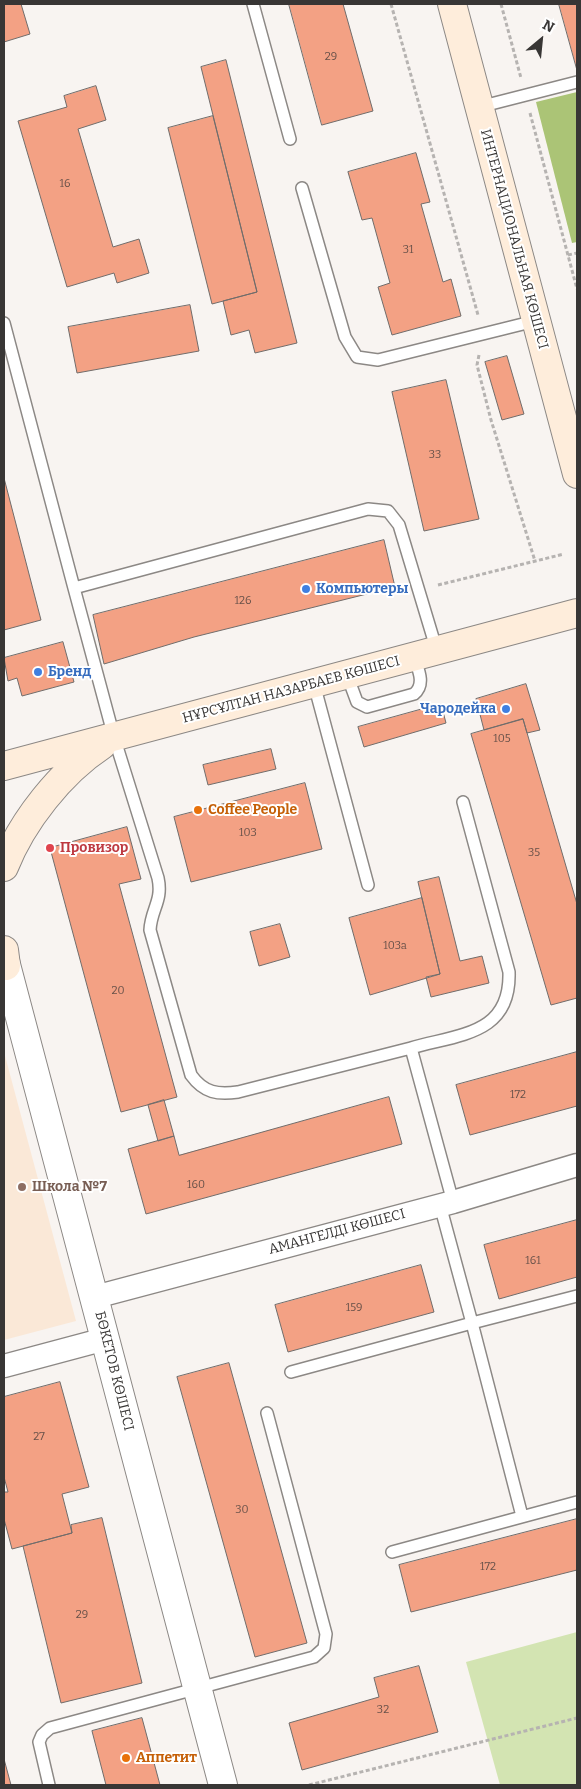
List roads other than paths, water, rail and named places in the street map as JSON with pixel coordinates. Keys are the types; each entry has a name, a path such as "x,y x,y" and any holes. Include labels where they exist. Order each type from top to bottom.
{"main road":[{"name":"ИНТЕРНАЦИОНАЛЬНАЯ КӨШЕСІ","path":"452,4 577,474"},
{"name":"НҰРСҰЛТАН НАЗАРБАЕВ КӨШЕСІ","path":"4,766 577,613"},
{"path":"4,867 23,832 59,781 78,762 114,737"}],"street":[{"name":"БӨКЕТОВ КӨШЕСІ","path":"5,958 223,1785"},
{"name":"АМАНГЕЛДІ КӨШЕСІ","path":"95,1296 447,1203 577,1165"},
{"path":"4,1366 105,1339"}],"lane":[{"path":"253,4 290,138"},
{"path":"479,106 577,82"},
{"path":"302,188 345,337 357,357 378,360 535,321"},
{"path":"4,323 114,737 158,878 160,899 151,921 150,930 189,1070 198,1085 209,1092 222,1094 238,1092 475,1030 488,1024 498,1016 506,1005 510,989 509,972 462,802"},
{"path":"74,588 368,509 388,510 399,526 419,590 426,654 419,690 414,694 366,707 357,702 348,675"},
{"path":"314,684 368,885"},
{"path":"411,1048 447,1203 472,1323 522,1516"},
{"path":"291,1372 577,1296"},
{"path":"49,1785 39,1746 40,1738 47,1730 198,1690 319,1654 326,1641 267,1413"},
{"path":"392,1552 577,1502"}],"place":[{"name":"Компьютеры","path":"306,589"},
{"name":"Бренд","path":"38,672"},
{"name":"Чародейка","path":"506,709"},
{"name":"Coffee People","path":"198,810"},
{"name":"Провизор","path":"50,848"},
{"name":"Школа №7","path":"22,1187"},
{"name":"Аппетит","path":"126,1758"}]}
